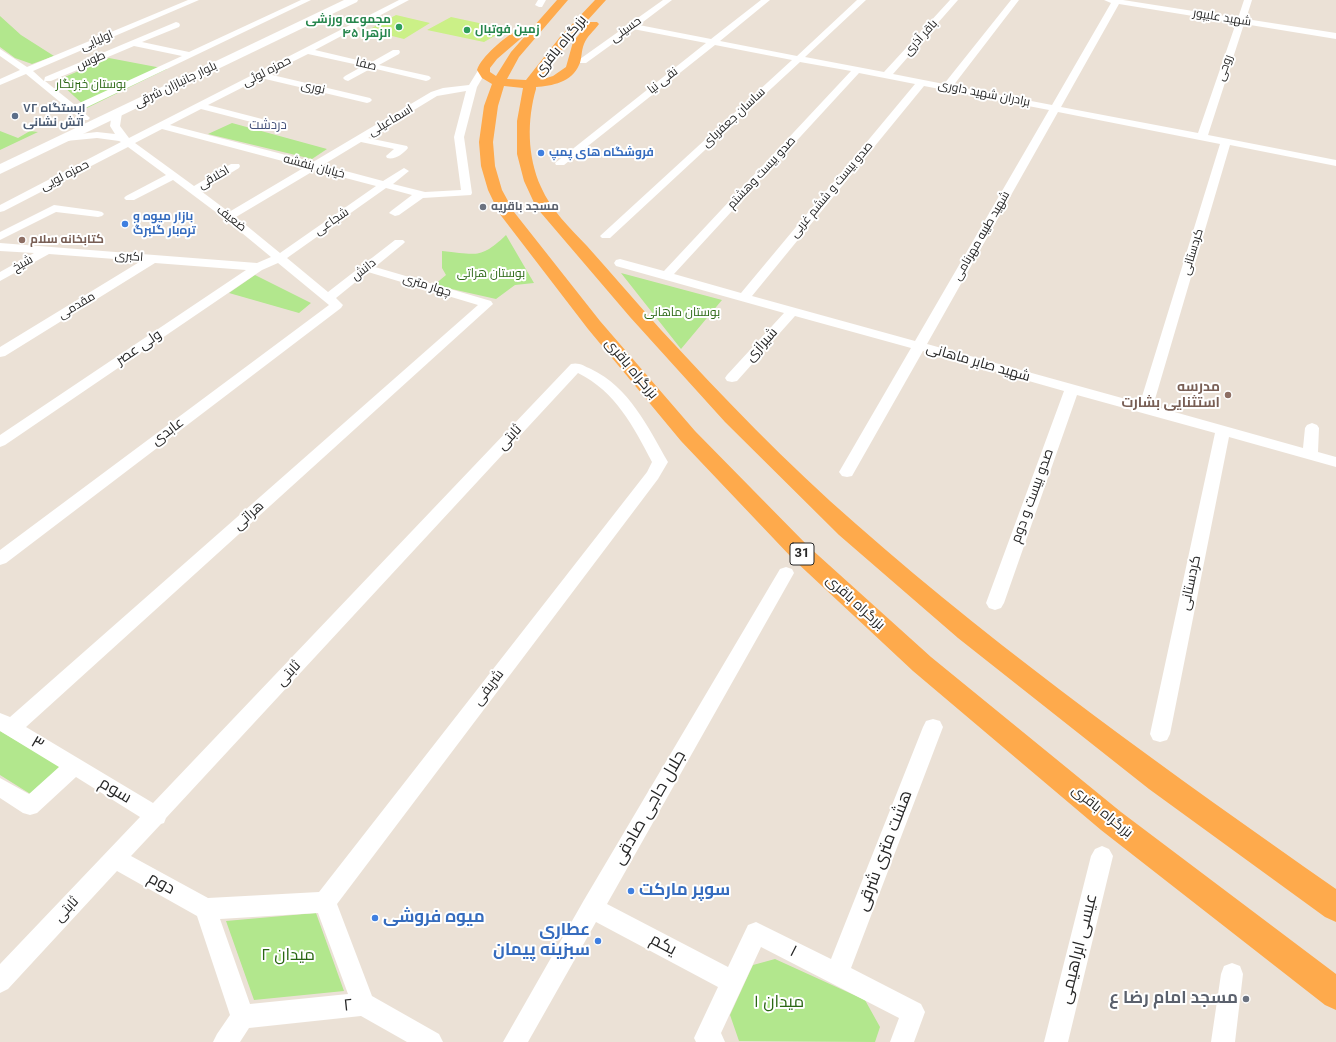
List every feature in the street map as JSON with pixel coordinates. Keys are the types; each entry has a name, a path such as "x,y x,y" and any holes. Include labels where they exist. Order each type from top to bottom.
{"highway":[{"path":"554,0 525,30 493,56 484,67 484,74 496,80 522,85 547,82 560,77 570,70 578,44 584,33 613,0"},
{"name":"بزرگراه باقری","path":"563,0 515,55 496,87 491,106 486,142 488,166 495,190 507,213 594,325 688,436 801,553 922,664 1111,821 1336,994"},
{"name":"بزرگراه باقری","path":"601,0 576,24 553,51 533,80 526,102 523,126 526,164 533,187 544,207 636,313 732,418 847,529 967,631 1159,780 1336,906"}],"main road":[{"name":"بلوار جانبازان شرقی","path":"0,158 333,0"},
{"name":"بلوار جانبازان شرقی","path":"0,170 353,0"}],"street":[{"name":"اولیایی","path":"0,82 195,0"},
{"path":"75,109 307,0"},
{"name":"حمزه لوئی","path":"125,140 162,126 405,0"},
{"name":"حسینی","path":"583,61 668,0"},
{"name":"نقی نیا","path":"560,163 766,0"},
{"name":"ساسان جعفربای","path":"606,236 862,0"},
{"name":"باقر آذری","path":"887,75 954,0"},
{"path":"948,87 1015,0"},
{"name":"شهید علیپور","path":"1114,0 1336,36"},
{"name":"شهید طیبه مهرنامی","path":"847,472 1055,108 1114,0"},
{"name":"روحی","path":"1202,137 1248,0"},
{"name":"طوس","path":"48,79 176,25"},
{"name":"برادران شهید داوری","path":"631,26 1336,163"},
{"path":"134,43 190,55"},
{"name":"صفا","path":"307,51 426,78"},
{"path":"0,52 27,71 85,118"},
{"path":"348,78 396,52"},
{"path":"472,87 490,58"},
{"name":"صدو بیست وهشتم","path":"666,276 857,70"},
{"name":"نوری","path":"260,75 367,100"},
{"name":"صدو بیست و ششم غربی","path":"743,298 922,82"},
{"name":"اسماعیلی","path":"229,218 434,94 443,91 472,87"},
{"name":"خیابان بنفشه","path":"162,126 385,186 421,194 467,193 459,137 472,87"},
{"path":"200,106 259,121"},
{"path":"117,113 116,126 125,140"},
{"path":"66,138 97,135 125,140"},
{"path":"360,139 403,148 391,156"},
{"name":"ضعیف","path":"125,140 229,218 333,301"},
{"name":"حمزه لویی","path":"0,210 125,140"},
{"name":"کردستانی","path":"1146,409 1226,141"},
{"name":"اخلاقی","path":"193,191 235,166"},
{"name":"شجاعی","path":"280,258 385,186 404,171"},
{"path":"130,198 173,176"},
{"path":"394,213 421,194"},
{"path":"0,237 54,208 98,214"},
{"name":"دانش","path":"333,301 366,268 400,242"},
{"name":"اکبری","path":"0,247 258,267"},
{"name":"شیخ","path":"0,277 46,251"},
{"name":"ولی عصر","path":"0,442 258,267 280,258"},
{"name":"مقدمی","path":"0,353 153,259"},
{"name":"شهید صابر ماهانی","path":"620,263 1336,462"},
{"name":"چهار متری","path":"366,268 487,304"},
{"name":"عابدی","path":"0,558 333,301"},
{"name":"هراتی","path":"5,725 487,304"},
{"name":"شیرازی","path":"732,378 792,311"},
{"name":"شریفی","path":"325,902 652,475 660,462 637,420 621,398 599,379 576,367"},
{"name":"ثابتی","path":"0,981 576,367"},
{"name":"صدو بیست و دوم","path":"994,603 1072,389"},
{"path":"1310,455 1312,428"},
{"name":"کردستانی","path":"1160,734 1223,431"},
{"name":"جلال حاجی صادقی","path":"515,1042 786,573"},
{"name":"۳","path":"5,725 74,766"},
{"name":"هشت متری شرقی","path":"837,974 933,727"},
{"path":"0,787 30,806 74,766"},
{"name":"سوم","path":"74,766 156,816"},
{"name":"عیسی ابراهیمی","path":"1056,1042 1102,856"},
{"name":"دوم","path":"115,859 206,909"},
{"path":"225,1042 243,1017 206,909 325,902"},
{"name":"۲","path":"243,1017 363,1004 325,902"},
{"name":"یکم","path":"592,908 733,982"},
{"name":"۱","path":"713,1042 706,1038 756,933 912,1012 902,1042"},
{"path":"1223,1042 1232,974"},
{"path":"363,1004 431,1042"}],"green space":[{"name":"مجموعه ورزشی الزهرا ۴۵","path":"396,15 430,23 404,39 368,30"},
{"path":"0,16 21,35 54,56 32,64 15,58 0,47"},
{"name":"زمین فوتبال","path":"451,17 507,29 484,42 427,30"},
{"name":"بوستان خبرنگار","path":"109,58 167,69 87,108 62,85 60,79"},
{"path":"232,123 327,149 312,159 208,134"},
{"path":"0,131 18,138 30,131 38,132 0,150"},
{"name":"بوستان هراتی","path":"506,235 534,283 515,285 496,299 434,285 446,275 442,268 442,251 477,254 490,248"},
{"name":"بوستان ماهانی","path":"621,273 722,300 681,349"},
{"path":"255,275 311,303 299,313 229,293"},
{"path":"0,731 62,767 32,795 0,775"},
{"name":"میدان ۲","path":"316,913 344,991 254,1000 226,921"},
{"name":"میدان ۱","path":"775,959 865,1000 880,1027 875,1042 739,1041 730,1015 753,965"}],"place":[{"name":"مجموعه ورزشی الزهرا ۴۵","path":"399,27"},
{"name":"زمین فوتبال","path":"467,30"},
{"name":"ایستگاه ۷۲ آتش نشانی","path":"15,116"},
{"name":"فروشگاه های پمپ","path":"541,153"},
{"name":"مسجد باقریه","path":"483,207"},
{"name":"بازار میوه و تره‌بار گلبرگ","path":"125,224"},
{"name":"کتابخانه سلام","path":"22,240"},
{"name":"مدرسه استثنایی بشارت","path":"1228,395"},
{"name":"سوپر مارکت","path":"631,891"},
{"name":"میوه فروشی","path":"375,918"},
{"name":"عطاری سبزینه پیمان","path":"598,941"},
{"name":"مسجد امام رضا ع","path":"1246,999"}],"district":[{"name":"دردشت","path":"268,126"}]}
